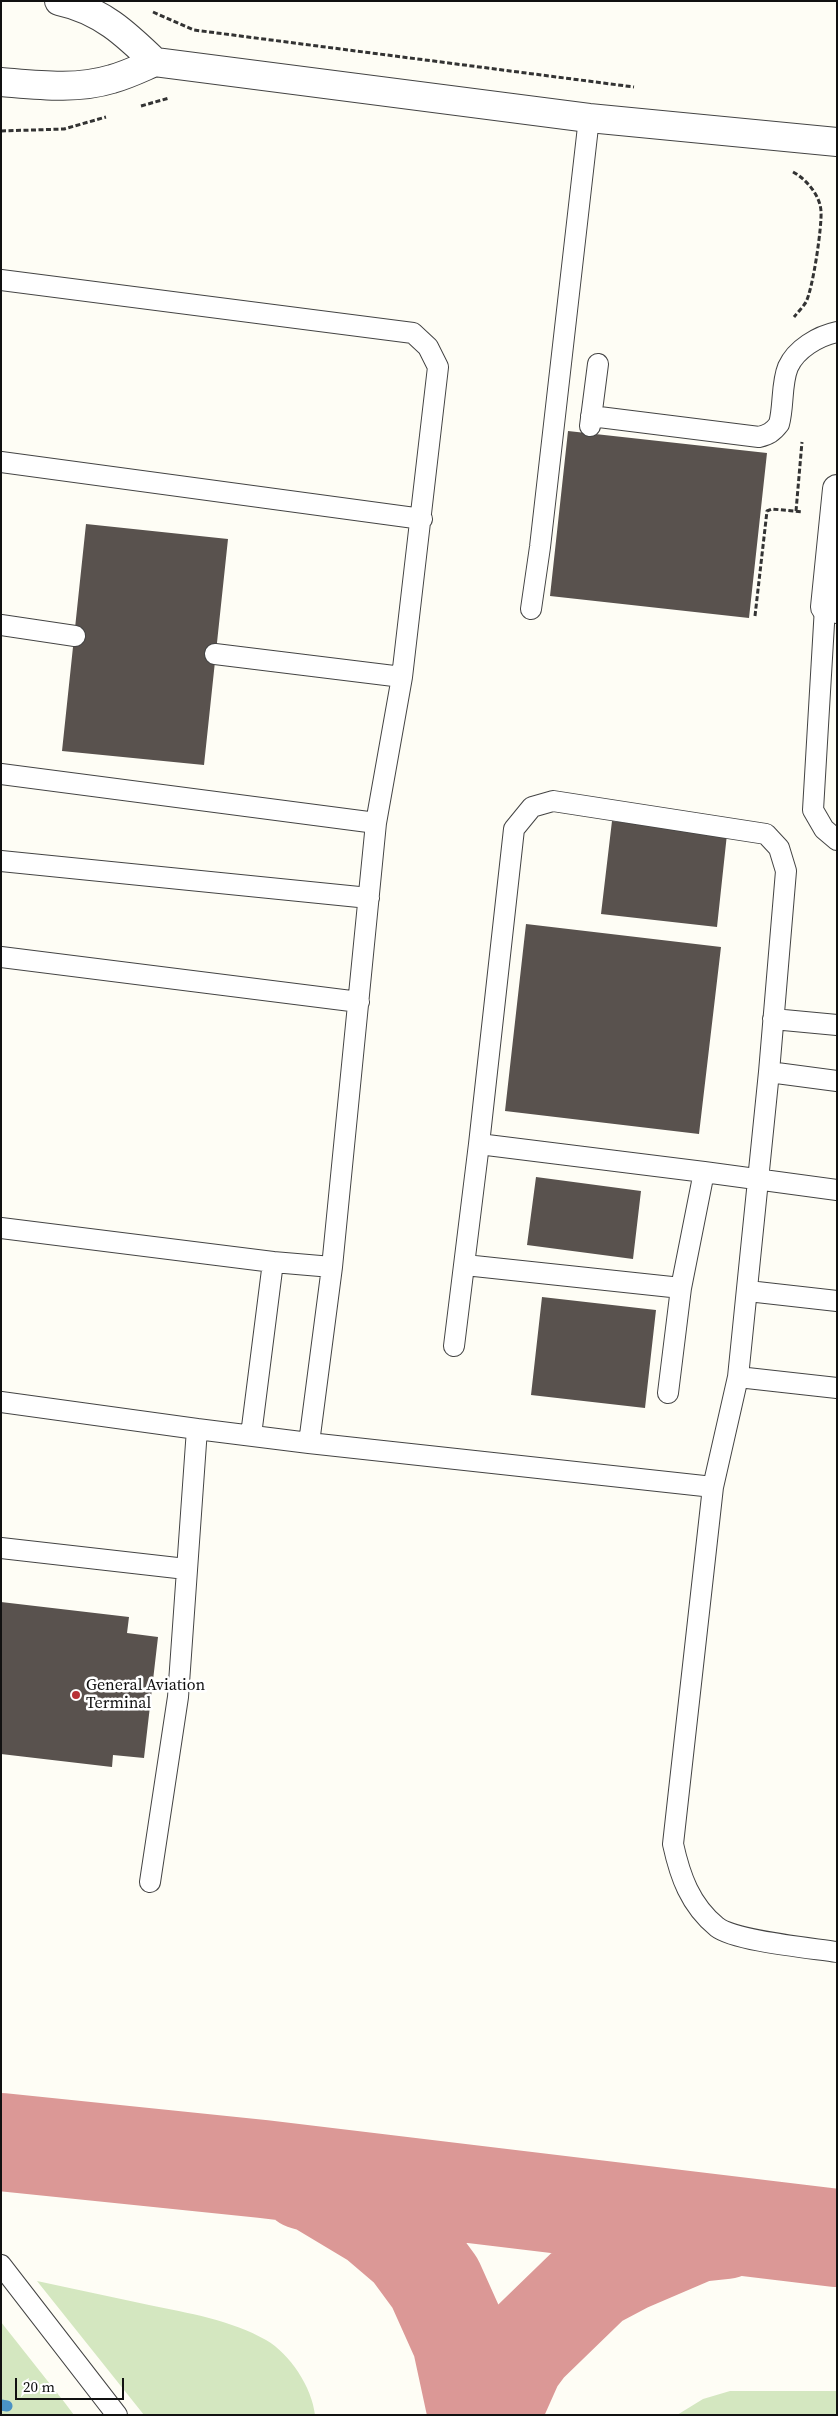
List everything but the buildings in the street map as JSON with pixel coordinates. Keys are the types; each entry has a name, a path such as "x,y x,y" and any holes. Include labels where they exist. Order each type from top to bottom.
{"street":[{"path":"59,1 95,15 121,29 155,62"},
{"path":"1,82 56,87 84,85 112,79 155,62 589,118 837,142"},
{"path":"831,608 837,489"}],"lane":[{"path":"531,609 540,547 589,118"},
{"path":"1,280 413,333 428,347 438,367 422,519 402,677 376,823 332,1267 309,1443"},
{"path":"598,364 590,421 759,437 774,431 779,424 788,368 798,352 812,343 837,332"},
{"path":"1,462 422,519"},
{"path":"831,608 813,810 824,829 837,840"},
{"path":"1,625 75,636"},
{"path":"215,654 402,677"},
{"path":"1,774 376,823"},
{"path":"454,1346 465,1265 514,829 532,807 553,801 766,834 779,848 786,871 769,1072 738,1377 714,1487 674,1815 673,1844 680,1876 695,1903 718,1928 749,1939 837,1952"},
{"path":"1,861 369,898"},
{"path":"1,957 359,1002"},
{"path":"773,1019 837,1025"},
{"path":"769,1072 837,1081"},
{"path":"479,1144 837,1190"},
{"path":"668,1392 681,1288 704,1172"},
{"path":"1,1228 273,1262 332,1267"},
{"path":"251,1434 273,1262"},
{"path":"465,1265 681,1288"},
{"path":"748,1291 837,1301"},
{"path":"738,1377 837,1388"},
{"path":"1,1402 309,1443 714,1487"},
{"path":"150,1882 178,1697 186,1569 198,1428"},
{"path":"1,1548 186,1569"},
{"path":"1,2265 117,2415"}],"path":[{"path":"151,11 174,24 194,30 643,88"},
{"path":"138,107 176,97"},
{"path":"1,131 64,129 112,115"},
{"path":"789,171 804,179 818,201 821,211 812,286 806,302 792,319"},
{"path":"755,616 765,516 772,509 796,511"}],"green space":[{"path":"37,2281 194,2314 224,2322 253,2333 275,2346 291,2362 305,2383 315,2415 144,2415"},
{"path":"1,2322 65,2403 74,2415 1,2415"},
{"path":"730,2391 837,2391 837,2415 677,2415 703,2399"}],"waterway":[{"path":"1,2405 7,2406"}],"taxiway":[{"path":"1,2142 263,2169 837,2238"},
{"path":"305,2181 316,2184 376,2220 410,2249 435,2283 461,2341 477,2415"},
{"path":"491,2415 515,2361 527,2345 593,2281 627,2263 697,2233 725,2230"}],"place":[{"name":"General Aviation Terminal","path":"76,1695"}]}
